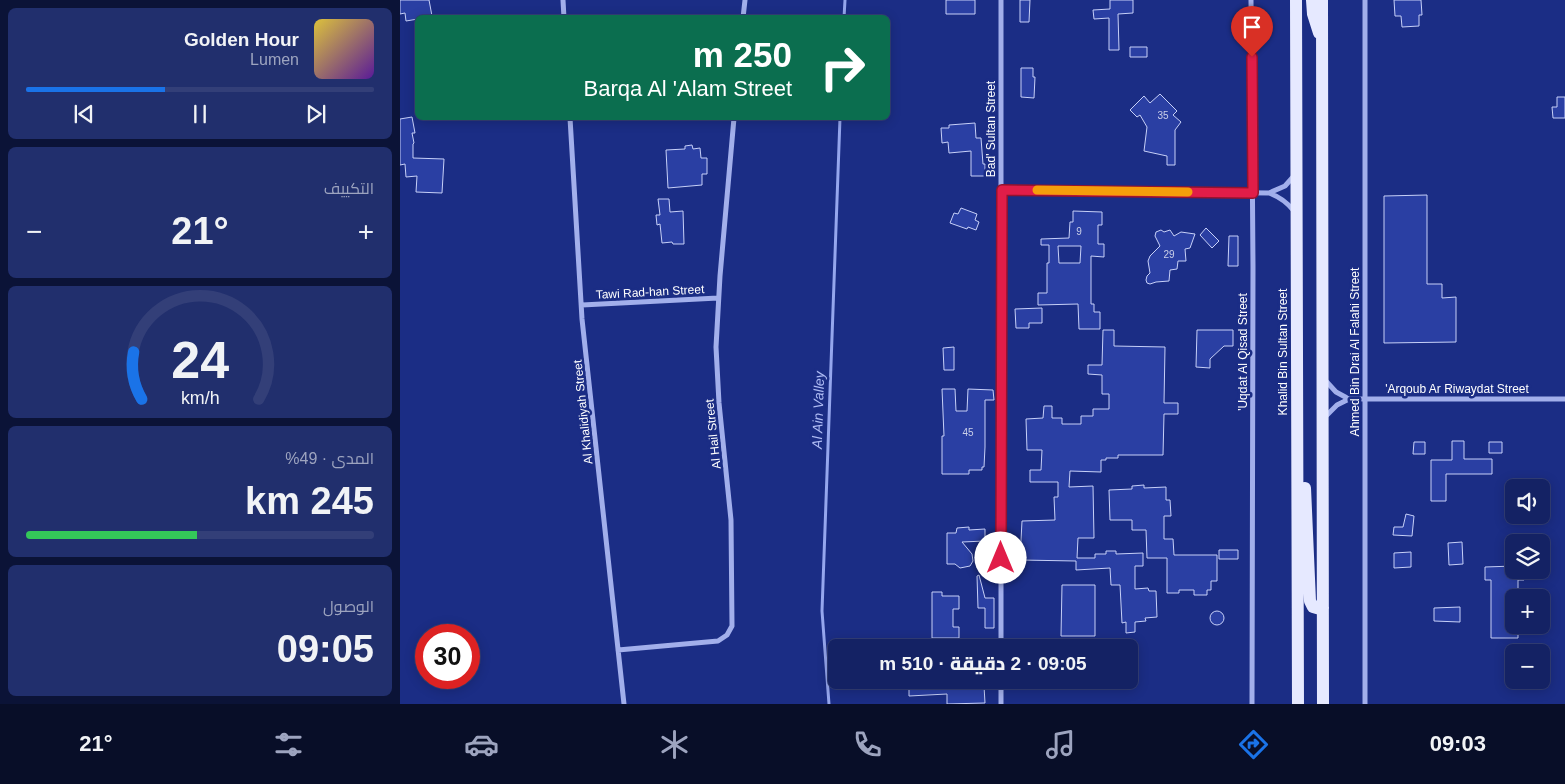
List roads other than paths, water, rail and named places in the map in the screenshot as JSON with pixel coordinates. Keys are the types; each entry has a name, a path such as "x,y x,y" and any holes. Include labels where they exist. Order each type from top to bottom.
{"main road":[{"name":"Khalid Bin Sultan Street","path":"1296,0 1298,704"},
{"path":"1312,0 1315,22 1322,39"},
{"path":"1322,0 1323,704"},
{"path":"1297,456 1305,488 1310,601 1313,607 1323,608"}],"street":[{"path":"563,0 564,15"},
{"path":"743,15 745,0"},
{"name":"Bad' Sultan Street","path":"1001,0 1001,639"},
{"name":"'Uqdat Al Qisad Street","path":"1251,0 1253,193 1252,704"},
{"name":"Ahmed Bin Drai Al Falahi Street","path":"1365,0 1365,704"},
{"name":"Al Khalidiyah Street","path":"570,120 582,305 624,704"},
{"name":"Al Hail Street","path":"618,650 712,642 723,639 730,631 731,520 716,366 718,298 734,120"},
{"path":"1269,193 1286,186 1297,171"},
{"path":"1002,190 1269,193 1278,196 1286,202 1293,209 1297,218"},
{"name":"Tawi Rad-han Street","path":"582,305 718,298"},
{"path":"1322,376 1336,392 1348,398 1331,410 1323,420"},
{"name":"'Arqoub Ar Riwaydat Street","path":"1348,398 1565,399"},
{"path":"1001,689 1001,704"}],"waterway":[{"name":"Al Ain Valley","path":"844,15 845,0"},
{"name":"Al Ain Valley","path":"829,704 822,611 840,120"}]}
